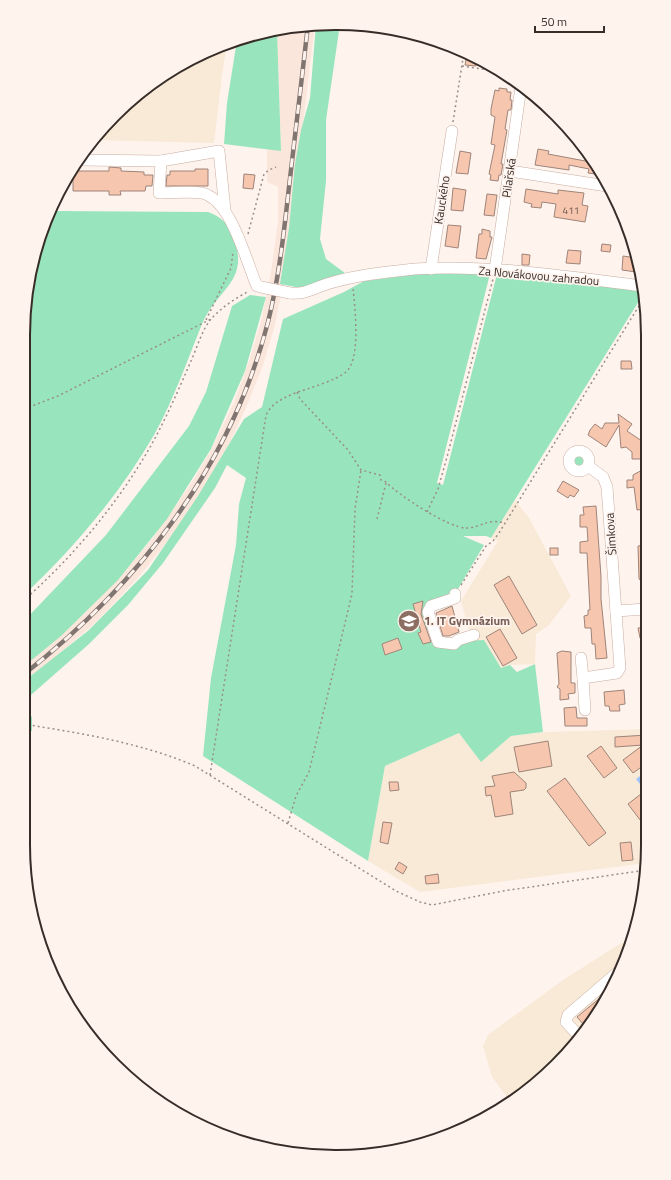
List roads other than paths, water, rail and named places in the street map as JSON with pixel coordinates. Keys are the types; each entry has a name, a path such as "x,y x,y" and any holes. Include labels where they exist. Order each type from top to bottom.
{"street":[{"name":"Pilařská","path":"495,270 520,92"},
{"name":"Kauckého","path":"431,269 452,131"},
{"path":"85,160 161,161 219,151 225,210"},
{"path":"161,161 159,193 203,193 225,210"},
{"path":"510,171 601,185"},
{"name":"Za Novákovou zahradou","path":"225,210 237,231 259,286 290,293 305,293 330,283 352,278 409,270 431,269 495,270 636,285"},
{"name":"Šimkova","path":"583,678 619,672 620,668 607,487 603,477 588,466"},
{"path":"455,594 454,598 431,606 428,612 438,642 454,644 458,640 474,635"},
{"path":"616,611 641,608"},
{"path":"581,658 585,710"},
{"path":"576,1033 566,1022 568,1015 609,980"}],"water":[{"path":"641,775 641,785 636,779"}],"railway":[{"path":"30,669 65,640 105,602 141,562 175,519 205,473 230,425 252,375 268,322 278,272 307,32"}],"place":[{"name":"1. IT Gymnázium","path":"409,621"}]}
